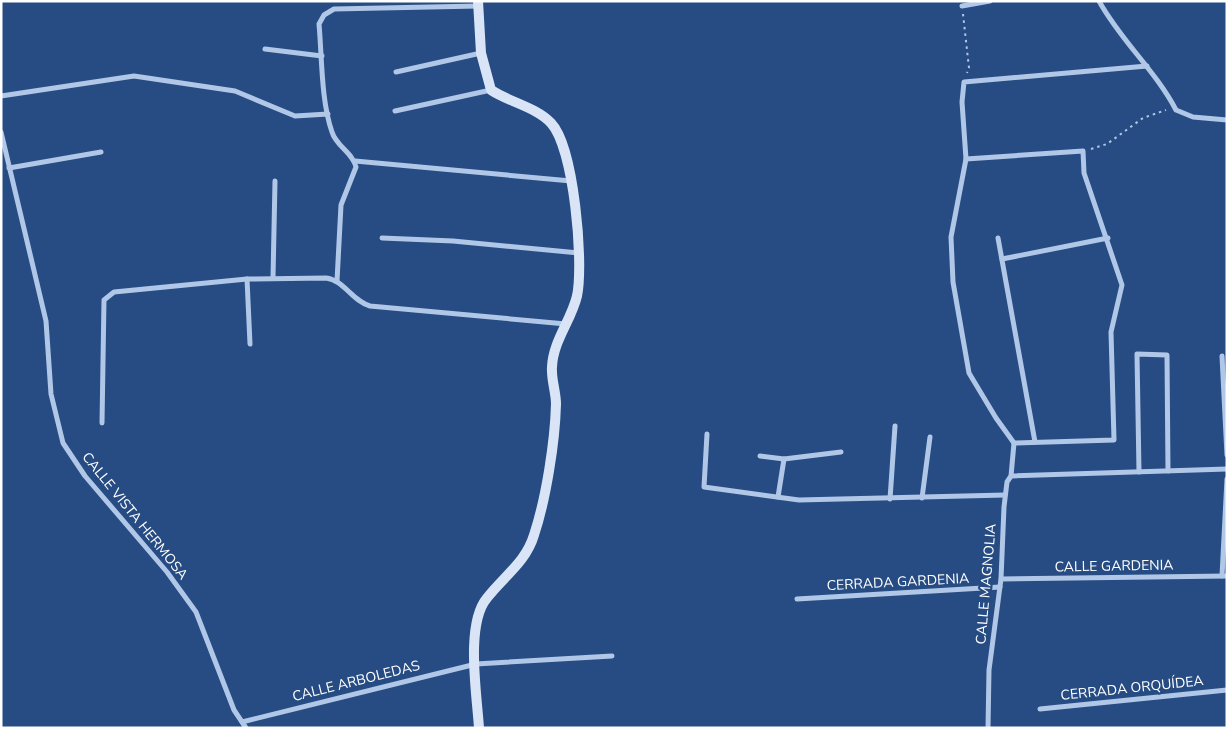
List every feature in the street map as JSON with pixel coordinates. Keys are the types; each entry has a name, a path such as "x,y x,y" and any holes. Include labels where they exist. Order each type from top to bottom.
{"street":[{"path":"962,6 990,1"},
{"path":"1099,1 1111,23 1165,89 1176,110 1193,117 1227,120"},
{"path":"337,281 341,205 355,173 355,161 335,139 328,114 319,24 324,15 334,9 478,4 481,53 491,90"},
{"path":"266,49 322,56"},
{"path":"396,72 481,53"},
{"path":"966,159 1083,151 1084,172 1108,238 1122,285 1111,332 1114,440 1014,443 996,418 969,373 955,292 951,237 966,159 962,102 964,82 1147,66"},
{"path":"1,96 134,76 235,90 252,96 283,113 295,116 328,114"},
{"path":"395,111 491,90 544,117 552,124 560,139 572,181 580,253 577,295 567,324 557,343 552,366 555,414 550,461 536,530 526,554 515,570 486,598 478,615 476,664 479,728"},
{"name":"CALLE VISTA HERMOSA","path":"1,132 46,321 51,394 63,443 85,476 167,572 196,612 234,710 246,728"},
{"path":"9,168 102,152"},
{"path":"355,161 572,181"},
{"path":"273,278 275,181"},
{"path":"382,238 453,240 580,253"},
{"path":"998,238 1035,442"},
{"path":"1002,259 1108,238"},
{"path":"102,423 104,300 114,292 247,279 326,278 337,281 358,300 370,306 567,324"},
{"path":"247,279 250,344"},
{"path":"1139,472 1136,354 1167,355 1168,471"},
{"path":"1222,356 1226,381 1227,455"},
{"path":"890,499 895,426"},
{"path":"707,434 704,487 799,500 1005,495"},
{"path":"922,498 930,437"},
{"name":"CALLE MAGNOLIA","path":"988,728 989,670 1001,579 1005,495 1011,476 1014,443"},
{"path":"760,456 784,458 841,452"},
{"path":"778,497 784,458"},
{"path":"1011,476 1227,469"},
{"path":"1224,576 1227,479"},
{"name":"CALLE GARDENIA","path":"1001,579 1224,576"},
{"name":"CERRADA GARDENIA","path":"797,599 1000,587"},
{"name":"CALLE ARBOLEDAS","path":"242,722 476,664 612,656"},
{"name":"CERRADA ORQUÍDEA","path":"1040,709 1227,690"}],"path":[{"path":"962,6 967,30 969,68 964,82"},
{"path":"1083,151 1107,144 1144,118 1166,110 1176,110"}]}
